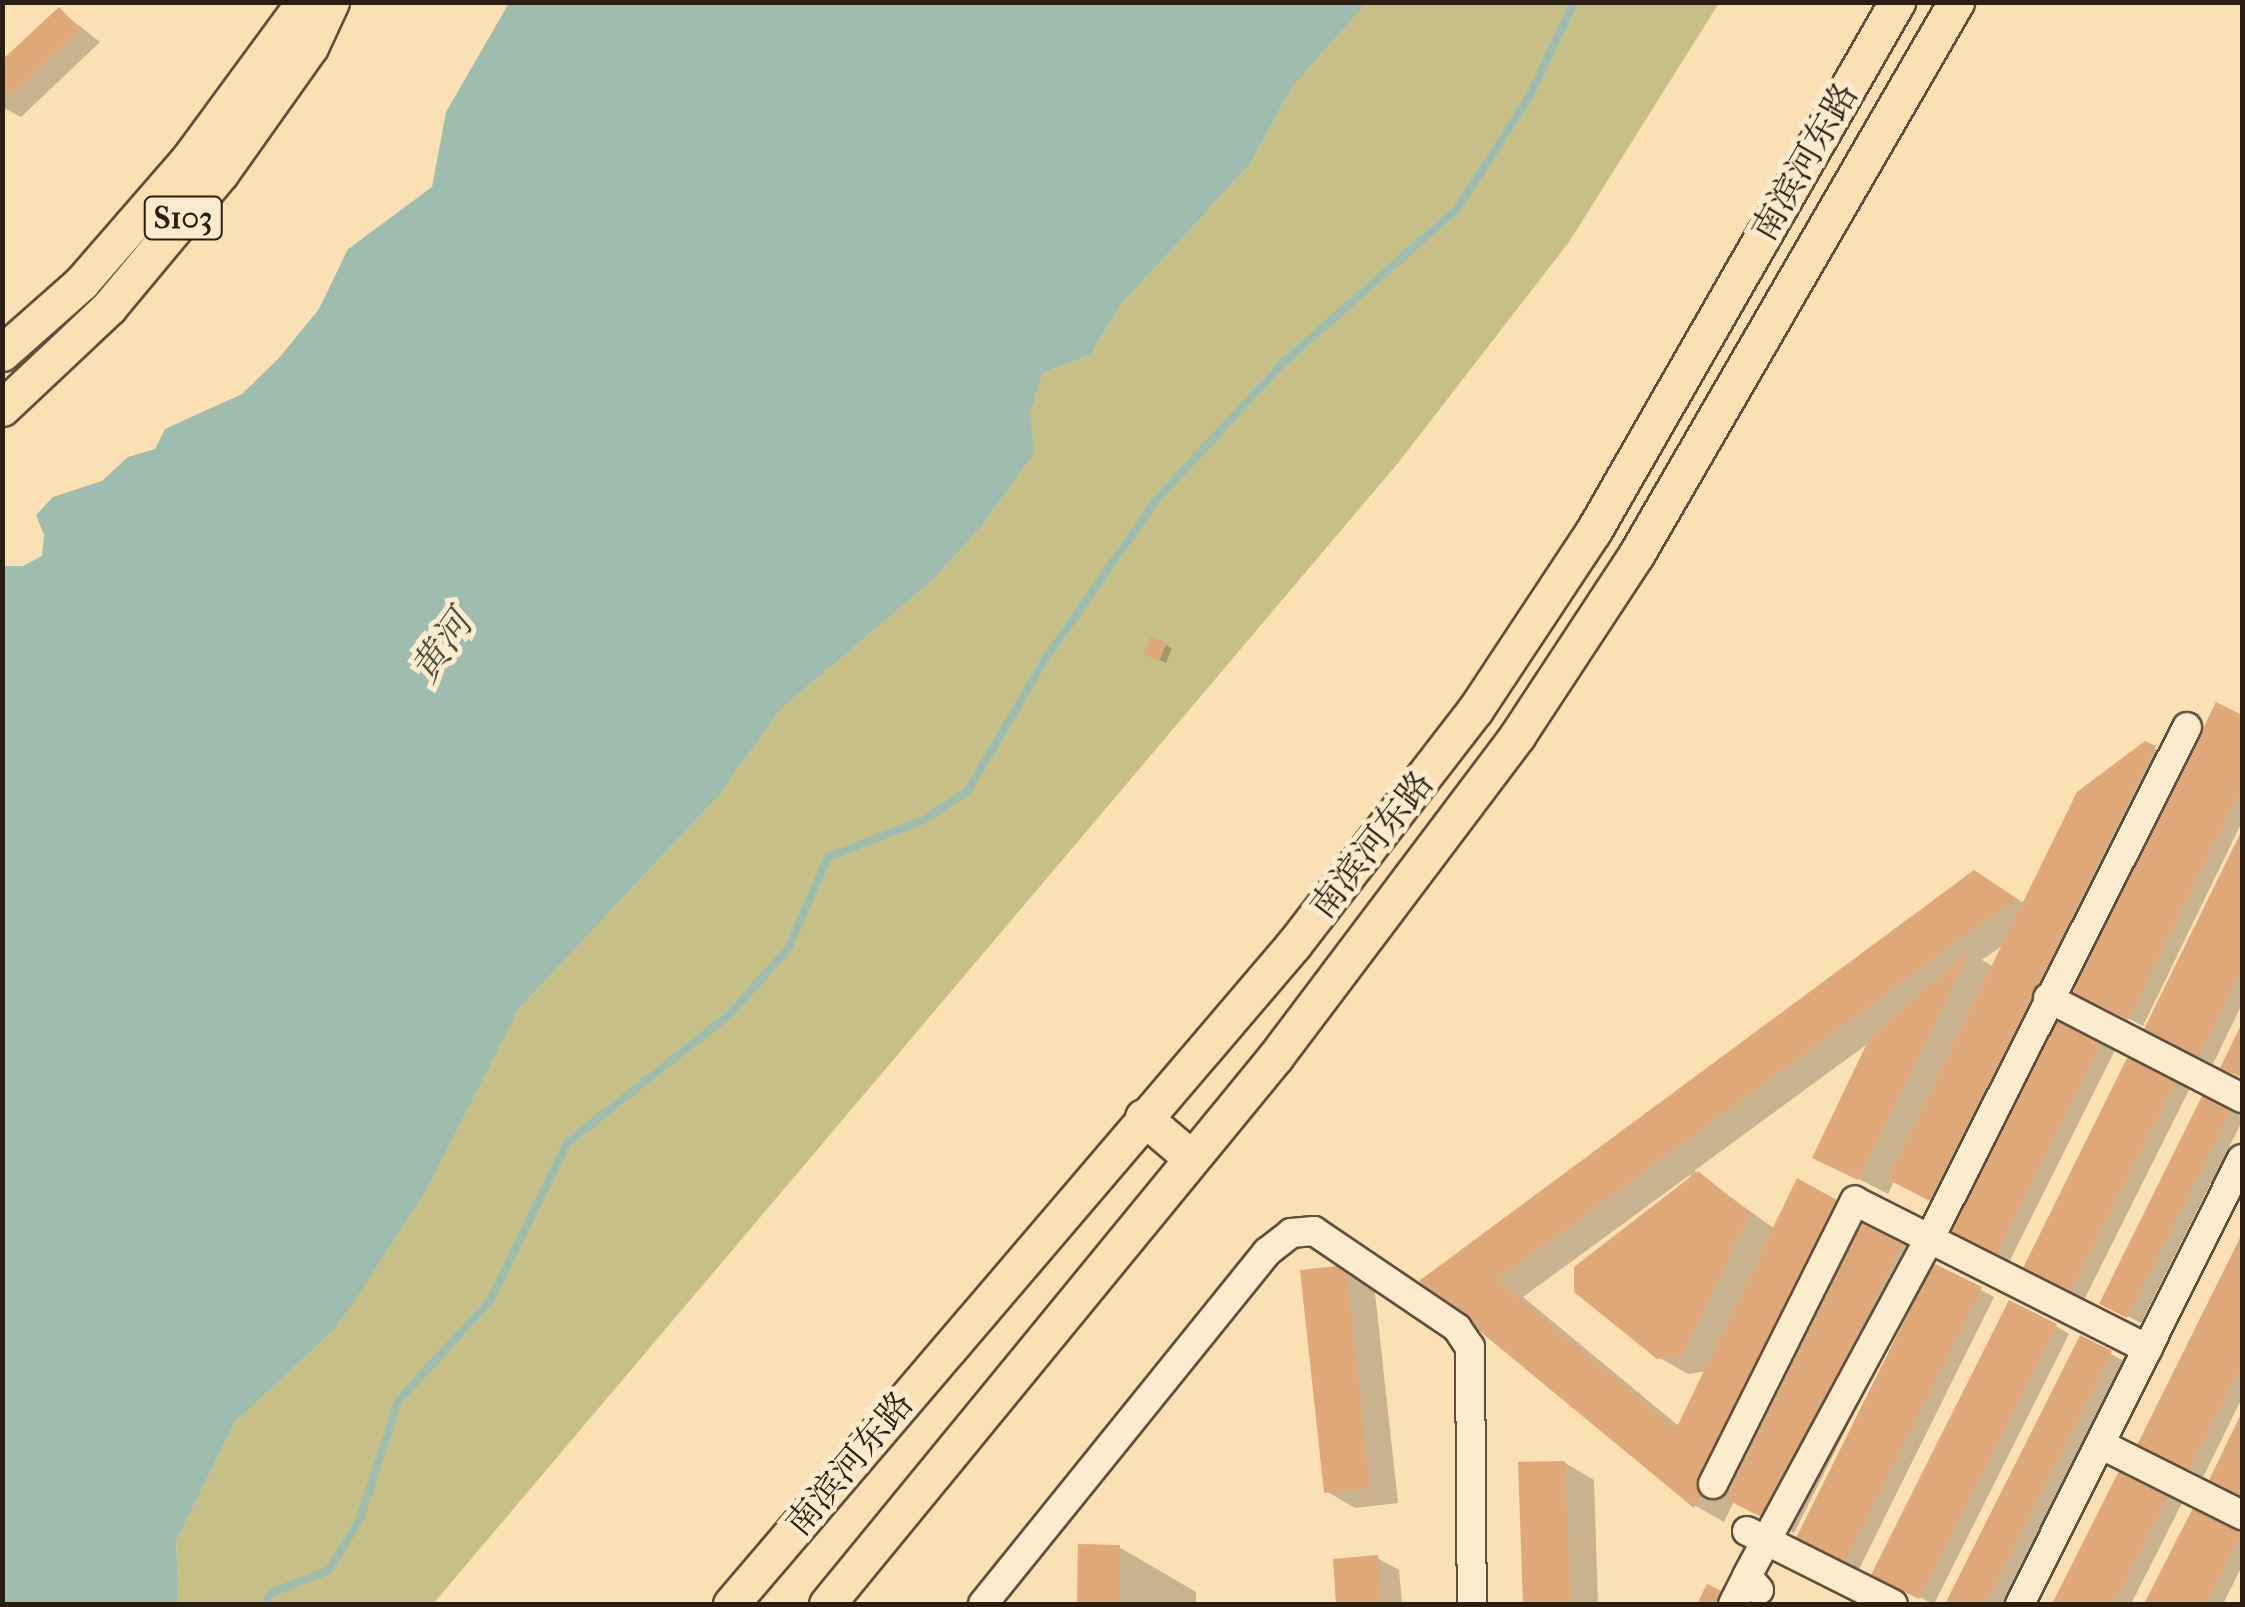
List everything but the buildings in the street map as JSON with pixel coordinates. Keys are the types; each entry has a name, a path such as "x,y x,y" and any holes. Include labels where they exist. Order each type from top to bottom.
{"main road":[{"name":"S103","path":"2,353 81,283 176,173 304,2"},
{"name":"S103","path":"2,408 110,307 220,174 310,47 330,2"},
{"name":"南滨河东路","path":"731,1604 1355,871 1536,622 1897,2"},
{"name":"南滨河东路","path":"827,1604 1189,1156 1276,1056 1578,646 1956,2"},
{"path":"1142,1117 1189,1156"},
{"path":"761,1604 976,1341 1026,1253"}],"street":[{"path":"1733,1604 1753,1583 1758,1537 1929,1240 2187,727"},
{"path":"2048,998 2242,1098"},
{"path":"2020,1604 2240,1170"},
{"path":"1713,1484 1855,1201 2148,1349"},
{"path":"983,1604 1267,1252 1290,1232 1314,1231 1457,1328 1470,1348 1472,1604"},
{"path":"2100,1444 2242,1515"},
{"path":"1758,1537 1893,1604"}],"shaded area":[{"path":"1365,3 1719,3 1569,242 1398,463 433,1604 179,1604 176,1542 235,1422 332,1332 518,1010 720,794 780,710 933,580 980,528 1034,454 1029,412 1043,373 1090,355 1120,306 1250,164 1292,87"}],"water":[{"name":"黄河","path":"509,3 1366,3 1292,87 1250,164 1120,306 1090,355 1043,373 1030,412 1034,454 980,528 933,580 780,710 720,794 518,1010 425,1192 355,1300 332,1332 235,1422 176,1542 179,1604 3,1604 3,566 23,566 42,556 44,535 36,515 53,497 102,481 128,457 155,449 165,429 242,394 279,358 319,309 348,249 432,187 446,112"}],"waterway":[{"path":"265,1604 271,1593 329,1570 360,1519 398,1401 490,1301 567,1143 728,1016 788,949 828,857 921,821 967,792 1046,658 1157,499 1284,362 1456,210 1528,99 1574,2"}]}
